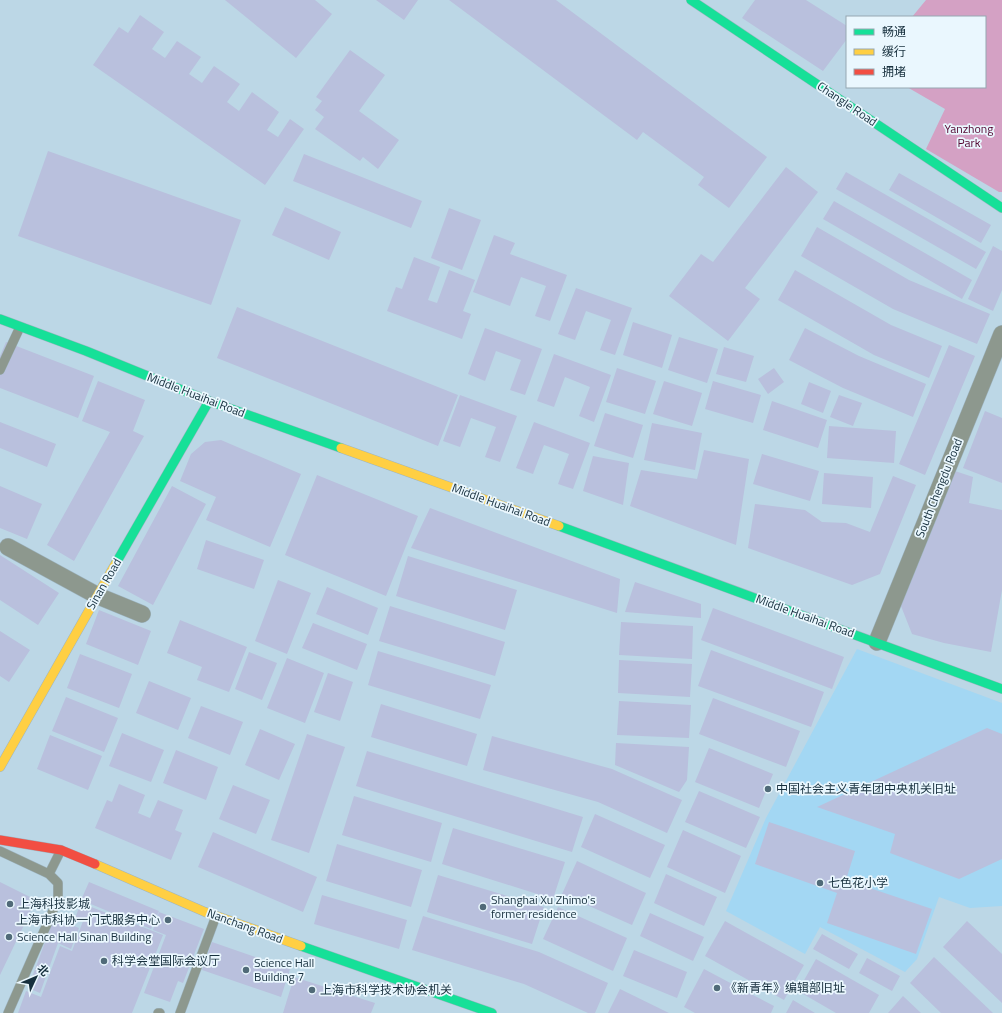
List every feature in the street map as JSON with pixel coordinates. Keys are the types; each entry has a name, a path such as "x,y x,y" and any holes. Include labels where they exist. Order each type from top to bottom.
{"street":[{"name":"Changle Road","path":"691,0 1002,208"},
{"name":"Middle Huaihai Road","path":"0,319 86,351 209,401 573,531 1002,689"},
{"name":"South Chengdu Road","path":"877,642 1002,334"},
{"name":"Sinan Road","path":"0,767 209,401"},
{"path":"8,547 98,596 142,614"},
{"name":"Nanchang Road","path":"0,840 61,850 216,916 492,1013"}],"lane":[{"path":"0,370 20,327"},
{"path":"49,874 61,850"},
{"path":"0,851 27,862 49,874 58,883 58,899 8,1013"},
{"path":"180,1013 216,916"}],"shaded area":[{"path":"857,649 1002,703 1002,906 970,908 939,897 917,959 905,972 820,927 805,954 726,911 766,818"}],"green space":[{"name":"Yanzhong Park","path":"926,0 1002,0 1002,192 999,192 926,149 945,109 909,88 986,88 986,16 913,16"}],"building":[{"path":"225,0 315,0 332,14 296,58"},
{"path":"376,0 418,0 404,20"},
{"path":"449,0 556,0 767,157 729,208 698,185 704,177 643,132 637,140"},
{"path":"755,0 806,0 846,25 846,40 823,71 742,18"},
{"path":"140,15 164,32 152,49 165,58 177,41 201,57 189,74 202,83 214,66 240,84 227,102 239,111 252,92 279,112 267,130 278,137 290,119 304,129 265,185 93,65 119,27 128,33"},
{"path":"350,50 385,75 359,111 399,140 378,169 363,157 360,161 315,129 324,117 315,110 322,101 316,97"},
{"path":"48,151 241,220 211,305 18,236"},
{"path":"304,154 422,201 411,228 293,181"},
{"path":"786,167 818,192 745,288 760,299 728,341 669,296 701,254 713,262"},
{"path":"846,172 986,252 976,269 836,189"},
{"path":"899,173 991,225 981,243 889,190"},
{"path":"834,201 972,280 962,299 823,219"},
{"path":"285,207 341,232 329,260 272,235"},
{"path":"449,208 481,220 462,270 431,258"},
{"path":"817,227 909,280 990,314 977,344 893,309 801,256"},
{"path":"494,235 515,243 510,254 567,275 550,321 535,316 546,286 521,277 510,306 473,292"},
{"path":"993,246 1002,251 1002,290 993,311 968,299"},
{"path":"414,257 440,267 428,300 437,303 449,270 475,280 463,311 471,314 462,339 387,311 396,287 402,289"},
{"path":"795,270 891,325 942,346 929,378 874,355 778,300"},
{"path":"576,288 632,308 615,355 600,350 611,320 586,311 575,340 558,334"},
{"path":"237,307 458,395 438,446 217,358"},
{"path":"633,322 672,335 662,368 623,355"},
{"path":"485,328 542,349 525,395 510,390 521,360 496,351 485,381 468,374"},
{"path":"805,328 859,356 926,384 913,417 843,388 789,360"},
{"path":"679,337 718,349 707,383 668,370"},
{"path":"6,342 94,376 78,418 0,388 0,356"},
{"path":"949,345 975,356 925,475 899,464"},
{"path":"724,347 754,356 746,382 716,374"},
{"path":"554,354 611,375 594,422 579,416 590,387 565,377 554,407 537,401"},
{"path":"617,368 656,381 645,414 606,402"},
{"path":"774,368 784,382 768,394 758,379"},
{"path":"98,381 145,400 133,431 144,436 74,561 47,545 110,432 82,421"},
{"path":"664,381 702,393 692,426 653,414"},
{"path":"713,381 761,395 753,423 705,409"},
{"path":"809,382 831,391 823,413 801,404"},
{"path":"460,395 517,416 500,462 485,457 496,427 471,418 460,447 443,441"},
{"path":"839,395 862,403 853,426 830,417"},
{"path":"772,401 827,420 818,448 763,430"},
{"path":"985,411 1002,418 1002,483 963,468"},
{"path":"605,413 643,425 633,458 594,446"},
{"path":"0,422 56,444 47,467 0,448"},
{"path":"534,422 590,443 573,489 558,484 569,454 544,445 533,474 516,468"},
{"path":"652,423 702,433 695,470 644,460"},
{"path":"829,426 896,431 894,463 827,458"},
{"path":"221,440 301,474 270,547 206,520 216,497 180,481 191,454 205,442"},
{"path":"704,450 749,459 736,545 630,506 641,470 697,479"},
{"path":"762,454 819,471 810,501 753,484"},
{"path":"593,456 629,463 623,505 583,491"},
{"path":"952,470 973,477 969,503 1002,510 1002,590 991,652 944,643 912,634 899,601"},
{"path":"824,473 873,477 871,508 822,504"},
{"path":"317,475 418,516 386,596 285,555"},
{"path":"893,476 916,485 880,574 852,585 748,548 755,504 805,510 822,522 846,523 870,532"},
{"path":"0,486 42,504 27,539 0,528"},
{"path":"172,486 206,504 153,605 118,586"},
{"path":"430,508 620,579 617,613 411,548"},
{"path":"206,540 264,560 254,589 197,569"},
{"path":"0,555 59,593 38,625 0,600"},
{"path":"408,556 517,590 505,630 396,596"},
{"path":"278,580 311,593 287,654 255,641"},
{"path":"635,582 701,604 701,618 625,612"},
{"path":"327,587 378,608 368,635 316,614"},
{"path":"390,606 505,642 495,676 379,641"},
{"path":"713,608 844,657 832,689 701,640"},
{"path":"99,610 151,631 138,665 86,644"},
{"path":"180,620 247,647 229,692 197,680 202,667 167,653"},
{"path":"621,622 693,626 692,659 619,655"},
{"path":"313,623 367,644 357,670 302,648"},
{"path":"0,631 30,650 9,682 0,676"},
{"path":"711,650 824,692 811,727 698,686"},
{"path":"378,651 491,685 480,719 368,685"},
{"path":"249,652 277,663 262,700 235,689"},
{"path":"80,654 132,674 119,708 67,688"},
{"path":"287,658 324,673 305,723 267,708"},
{"path":"619,660 692,664 690,697 618,693"},
{"path":"328,673 353,682 340,721 314,712"},
{"path":"149,681 191,698 178,730 136,713"},
{"path":"66,697 118,718 104,752 52,731"},
{"path":"713,698 800,731 786,767 699,734"},
{"path":"619,701 691,705 689,738 617,735"},
{"path":"381,704 477,734 467,766 371,737"},
{"path":"201,706 243,722 230,755 188,738"},
{"path":"987,728 1002,734 1002,859 959,879 890,853 895,834 817,807"},
{"path":"260,729 295,744 279,780 245,765"},
{"path":"122,733 164,750 151,782 109,766"},
{"path":"307,734 345,747 309,853 271,840"},
{"path":"50,735 102,756 88,790 37,769"},
{"path":"492,736 612,769 682,800 667,833 598,802 483,770"},
{"path":"616,743 689,747 687,780 679,792 615,765"},
{"path":"709,748 773,774 759,808 695,782"},
{"path":"176,750 218,767 206,800 163,783"},
{"path":"367,751 583,817 572,852 356,786"},
{"path":"119,784 145,795 138,813 150,818 158,800 183,810 175,830 182,833 171,860 95,828 107,800 112,802"},
{"path":"233,785 270,800 256,834 219,819"},
{"path":"699,791 760,817 746,848 685,822"},
{"path":"354,796 442,823 431,862 342,835"},
{"path":"595,814 665,845 650,878 581,847"},
{"path":"769,822 855,851 846,880 932,909 916,954 827,923 837,893 755,864"},
{"path":"453,828 565,862 553,899 442,864"},
{"path":"683,830 741,856 725,893 667,867"},
{"path":"213,832 317,877 303,912 198,867"},
{"path":"337,844 422,870 411,907 326,881"},
{"path":"577,861 646,893 632,925 562,894"},
{"path":"666,874 717,897 704,926 654,903"},
{"path":"438,875 544,907 532,944 427,912"},
{"name":"Science Hall Sinan Building","path":"0,882 36,900 0,975"},
{"path":"89,882 159,911 151,929 81,900"},
{"path":"322,895 407,920 399,949 314,924"},
{"name":"科学会堂国际会议厅","path":"81,903 163,935 132,1013 18,1013 26,991 41,997 60,946 72,951 83,921 75,918"},
{"path":"558,907 627,938 613,971 543,939"},
{"path":"159,912 204,929 183,983 178,981 170,1002 144,993 166,935 153,930"},
{"path":"650,913 704,937 693,961 640,936"},
{"path":"423,916 539,952 608,983 595,1013 588,1013 524,984 412,950"},
{"path":"54,918 79,928 71,949 58,943 40,993 28,988"},
{"path":"725,921 804,965 784,1000 705,956"},
{"path":"967,921 1002,954 1002,1003 943,947"},
{"path":"822,934 858,954 849,969 813,949"},
{"name":"Science Hall Building 7","path":"212,942 290,969 281,997 202,970"},
{"path":"634,950 687,972 677,998 623,976"},
{"path":"934,957 993,1013 941,1013 910,983"},
{"path":"867,958 900,976 892,991 859,973"},
{"path":"816,959 879,995 869,1013 836,1013 798,991"},
{"name":"《新青年》编辑部旧址","path":"704,969 774,1006 771,1013 695,1013 684,1007"},
{"name":"上海市科学技术协会机关","path":"294,977 375,1003 371,1013 283,1013"},
{"path":"620,989 669,1013 608,1013"},
{"path":"903,996 921,1013 888,1013"},
{"path":"793,1000 815,1013 786,1013"}],"traffic: fast":[{"path":"691,0 1002,208"},
{"path":"0,319 86,351 209,401 341,448"},
{"path":"116,563 209,401"},
{"path":"559,526 1002,689"},
{"path":"301,946 492,1013"}],"traffic: slow":[{"path":"341,448 559,526"},
{"path":"0,767 116,563"},
{"path":"95,864 205,912 301,946"}],"traffic: jam":[{"path":"0,840 61,850 95,864"}],"place":[{"name":"中国社会主义青年团中央机关旧址","path":"768,789"},
{"name":"七色花小学","path":"820,883"},
{"name":"上海科技影城","path":"10,904"},
{"name":"Shanghai Xu Zhimo's former residence","path":"483,907"},
{"name":"上海市科协一门式服务中心","path":"168,920"},
{"name":"Science Hall Sinan Building","path":"9,937"},
{"name":"科学会堂国际会议厅","path":"104,961"},
{"name":"Science Hall Building 7","path":"246,970"},
{"name":"《新青年》编辑部旧址","path":"717,988"},
{"name":"上海市科学技术协会机关","path":"312,990"}]}
